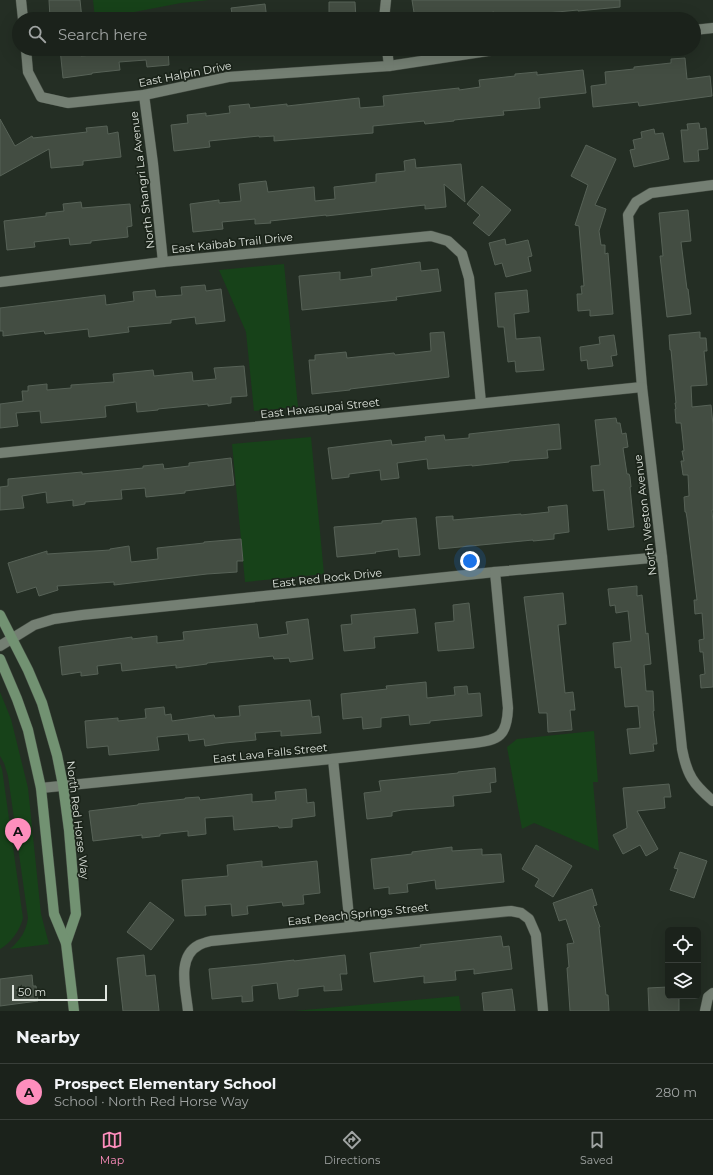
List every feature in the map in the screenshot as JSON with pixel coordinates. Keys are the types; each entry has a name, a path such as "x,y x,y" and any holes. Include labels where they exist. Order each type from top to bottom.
{"street":[{"path":"21,0 22,12"},
{"path":"385,12 386,0"},
{"path":"701,29 713,28"},
{"name":"East Halpin Drive","path":"27,56 28,72 41,97 68,103 144,95 228,77 389,66 455,56"},
{"path":"388,56 389,66"},
{"name":"North Shangri La Avenue","path":"144,95 164,262"},
{"name":"North Weston Avenue","path":"713,185 651,193 636,202 628,215 642,387 684,761 688,773 695,783 713,801"},
{"name":"East Kaibab Trail Drive","path":"0,282 164,262 430,236 448,241 462,254 469,278 481,403"},
{"name":"East Havasupai Street","path":"0,453 642,387"},
{"name":"East Red Rock Drive","path":"0,646 34,625 54,619 82,615 494,572 662,557"},
{"name":"East Lava Falls Street","path":"41,788 333,759 486,742 495,739 500,735 506,726 508,708 494,572"},
{"name":"North Red Horse Way","path":"0,615 28,670 42,703 57,755 69,830 76,914 66,943"},
{"name":"North Red Horse Way","path":"0,659 28,730 41,788 54,914 66,943 74,1011"},
{"path":"333,759 350,927"},
{"name":"East Peach Springs Street","path":"188,1011 184,974 185,962 191,952 199,945 211,941 511,911 521,913 529,919 536,934 543,1011"},
{"path":"705,1011 711,995"}],"green space":[{"path":"93,0 209,0 181,3 134,12 94,12"},
{"path":"284,264 298,407 254,411 246,332 219,270"},
{"path":"311,437 324,574 245,582 232,444"},
{"path":"0,692 11,719 28,788 41,914 49,944 10,949 22,935 28,918 8,776 0,756"},
{"path":"594,731 598,782 593,782 599,851 534,823 522,829 507,747 517,739"},
{"path":"0,764 2,769 23,918 20,927 14,936 0,949"},
{"path":"459,996 461,1011 294,1011"}],"building":[{"path":"49,0 80,0 81,12 50,12"},
{"path":"412,0 620,0 620,7 578,11 414,12"},
{"path":"329,2 355,2 356,12 329,12"},
{"path":"265,4 266,12 232,12 231,8"},
{"path":"61,56 168,56 169,65 147,67 146,60 119,62 120,70 63,78"},
{"path":"685,58 687,79 710,76 712,96 639,106 638,102 593,107 591,86 606,84 605,72 671,63 671,59"},
{"path":"583,70 586,93 539,98 540,108 503,111 504,115 454,121 425,124 424,121 373,126 373,133 274,141 274,136 259,136 209,141 210,147 174,151 171,125 188,123 187,115 206,113 206,116 230,113 229,106 249,104 250,108 287,104 287,106 359,98 360,108 384,106 383,96 480,87 479,80 515,76 515,74 537,72 537,75"},
{"path":"0,119 15,146 32,136 33,138 87,132 86,128 107,126 108,134 118,132 121,157 83,161 83,165 51,168 49,149 0,176"},
{"path":"699,123 700,129 706,128 708,149 698,150 699,161 684,162 681,130 688,130 687,124"},
{"path":"654,129 655,134 663,133 669,159 634,167 630,150 635,149 633,140 642,138 641,132"},
{"path":"586,145 616,159 595,205 606,209 599,231 601,245 605,245 605,254 608,253 613,314 590,316 590,310 578,311 577,294 582,294 581,286 584,286 579,226 575,225 588,185 571,176"},
{"path":"415,159 416,168 461,164 465,202 444,184 446,207 425,209 425,205 270,221 271,223 255,224 255,219 222,222 223,229 193,232 190,204 219,200 219,203 241,201 239,184 266,181 268,192 314,187 315,201 335,199 334,187 376,182 376,174 405,171 404,161"},
{"path":"482,186 511,210 489,236 473,223 480,215 467,204"},
{"path":"81,202 82,208 130,204 132,226 127,227 128,237 70,245 69,238 34,242 35,247 7,250 4,221 46,216 46,213 64,211 63,204"},
{"path":"688,210 691,241 681,242 691,314 667,317 660,256 663,256 659,213"},
{"path":"505,239 506,245 528,240 532,256 528,257 531,271 506,277 502,263 495,265 489,243"},
{"path":"420,262 421,271 438,269 441,291 396,297 397,300 302,310 299,276 340,272 340,280 372,276 371,269"},
{"path":"205,285 206,291 221,289 225,321 196,324 195,317 171,320 171,323 128,327 129,332 89,337 88,329 45,334 44,331 3,336 3,331 0,331 0,308 105,295 106,305 134,301 133,292 155,290 156,297 182,295 181,287"},
{"path":"527,290 529,312 514,314 516,339 540,337 544,370 516,372 515,361 508,362 504,327 498,327 495,293"},
{"path":"444,332 449,377 312,394 309,360 315,360 315,355 346,352 347,358 431,351 430,333"},
{"path":"700,332 700,338 706,338 707,351 704,351 707,385 691,386 692,407 711,405 713,425 713,687 701,688 700,675 705,674 703,652 700,652 699,640 704,639 702,613 695,614 694,600 697,600 684,497 689,496 688,475 683,475 681,461 684,461 682,451 684,451 681,423 676,423 676,403 669,335"},
{"path":"614,335 617,355 611,356 613,366 588,369 587,360 581,361 580,347 600,344 599,337"},
{"path":"244,366 247,396 231,397 231,403 137,412 136,402 105,406 106,417 41,423 40,411 16,413 18,426 0,428 0,404 23,401 22,391 28,391 28,386 47,384 47,390 71,388 71,385 114,382 113,374 153,370 154,376 192,372 193,381 216,379 214,368"},
{"path":"616,418 617,423 620,423 622,434 626,433 628,447 623,448 627,474 629,474 630,477 634,527 608,530 604,490 593,491 591,466 600,465 595,420"},
{"path":"559,424 561,449 547,450 548,458 428,469 427,459 397,463 399,478 381,480 380,470 349,474 349,477 332,479 328,448 391,440 392,445 426,441 425,437 444,435 445,440 469,438 469,434"},
{"path":"231,458 234,485 185,491 185,493 146,497 145,488 121,490 122,499 85,502 85,504 73,506 73,500 47,503 46,492 22,496 24,508 0,510 0,487 8,486 8,479 82,472 82,474 143,468 143,466 163,464 164,469 189,466 189,463"},
{"path":"567,505 569,532 554,534 554,539 439,549 436,517 453,516 453,520 521,515 549,512 548,507"},
{"path":"416,518 420,555 399,557 398,549 337,557 334,527 382,523 382,521"},
{"path":"241,539 243,561 237,561 237,572 114,585 114,582 57,586 58,590 39,596 36,587 17,593 8,563 47,551 47,554 110,550 129,546 131,562 158,559 157,548"},
{"path":"637,586 637,596 642,595 646,634 648,633 651,664 644,665 646,691 653,691 653,711 657,744 653,744 654,751 630,754 627,729 640,728 638,706 625,707 621,667 615,668 613,643 631,641 628,611 616,613 615,605 610,606 608,589"},
{"path":"563,593 566,624 558,625 565,693 573,692 575,710 570,710 572,730 548,732 547,713 539,713 524,597"},
{"path":"469,603 474,648 438,651 435,623 454,621 453,605"},
{"path":"415,609 418,633 374,637 375,648 344,651 341,625 352,624 351,615"},
{"path":"308,619 313,659 290,662 289,658 274,659 273,656 176,668 176,665 122,671 121,663 97,666 98,674 81,676 81,672 62,675 59,647 132,637 132,639 157,636 157,643 184,640 183,632 257,624 259,638 288,634 286,622"},
{"path":"426,682 427,698 455,695 454,687 467,686 468,694 480,693 482,716 430,721 430,723 410,725 409,715 381,718 381,727 363,729 362,717 343,719 341,694 387,689 386,686"},
{"path":"310,700 312,717 319,716 321,733 281,736 281,731 255,733 256,740 205,746 204,739 189,741 188,734 157,737 159,750 109,755 108,746 87,748 85,721 118,718 118,721 146,718 145,709 164,707 165,715 171,714 172,721 214,715 215,718 240,716 239,706"},
{"path":"495,768 496,782 490,783 491,792 453,796 454,806 402,810 392,812 392,816 367,819 364,793 381,791 379,781"},
{"path":"669,784 671,797 664,797 665,808 637,811 658,849 646,856 640,845 623,854 613,835 627,828 623,788"},
{"path":"306,789 307,803 314,802 315,816 292,819 292,827 279,828 278,826 234,830 233,816 205,818 206,834 188,836 188,831 160,834 160,836 142,838 142,835 93,841 89,811 199,797 200,800 252,794 252,802 276,800 275,792"},
{"path":"536,845 572,866 553,897 535,886 539,879 522,869"},
{"path":"452,847 452,851 482,849 482,855 501,854 504,882 436,889 435,880 407,884 408,892 389,894 389,887 374,889 371,859"},
{"path":"680,852 707,861 694,898 670,890 678,869 674,868"},
{"path":"262,861 262,867 317,861 320,893 303,895 304,904 283,906 282,902 247,906 248,914 232,916 231,904 205,906 206,915 185,916 182,880 228,876 227,865"},
{"path":"592,889 597,905 593,906 600,927 606,995 608,995 609,1011 570,1011 567,944 574,943 566,919 559,921 553,903"},
{"path":"150,902 174,920 151,950 127,932"},
{"path":"501,936 503,947 509,946 512,969 474,974 474,969 455,971 456,980 424,983 424,976 374,982 370,953 421,947 420,945"},
{"path":"144,955 146,976 155,975 159,1011 123,1011 117,958"},
{"path":"345,955 347,974 340,974 342,990 324,991 324,986 298,989 298,996 279,999 277,983 252,986 253,1001 242,1002 242,996 212,999 209,969"},
{"path":"32,975 33,986 36,986 38,1001 0,1006 0,979"},
{"path":"665,987 665,999 679,999 679,1011 649,1011 648,988"},
{"path":"512,989 515,1011 484,1011 482,993"}],"place":[{"name":"Prospect Elementary School","path":"18,851"}]}
